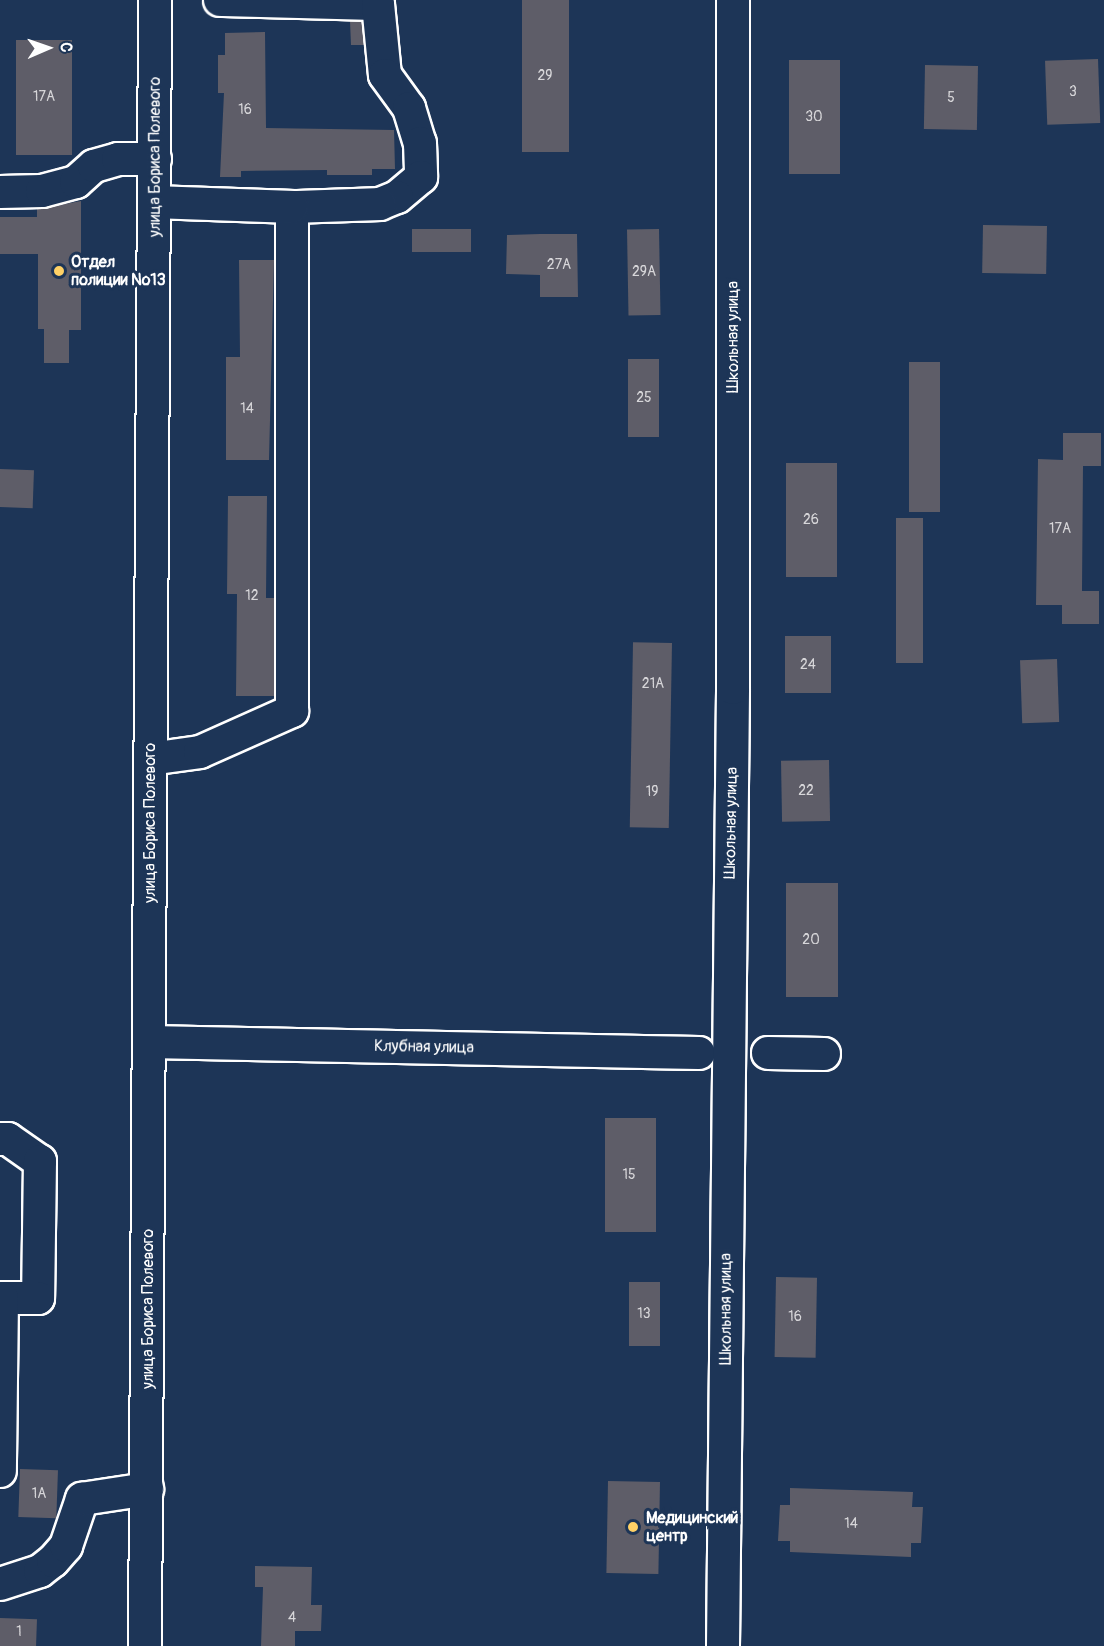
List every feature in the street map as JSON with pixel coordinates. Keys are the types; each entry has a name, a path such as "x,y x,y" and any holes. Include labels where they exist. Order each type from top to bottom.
{"street":[{"name":"улица Бориса Полевого","path":"146,1646 155,0"},
{"path":"154,202 292,207 380,204 397,197 420,177 420,142 408,108 385,75 378,4 220,0"},
{"name":"Школьная улица","path":"723,1646 733,688 734,0"},
{"path":"0,192 42,191 76,182 94,166 118,159 155,159"},
{"path":"150,759 200,752 292,711 292,207"},
{"name":"Клубная улица","path":"149,1042 699,1053"},
{"path":"768,1053 824,1054"},
{"path":"0,1139 8,1139 40,1161 38,1298 1,1298 0,1471"},
{"path":"0,1584 40,1571 53,1561 66,1546 82,1499 147,1489"}],"building":[{"path":"522,0 569,0 569,152 522,152"},
{"path":"350,21 362,22 364,45 351,45"},
{"path":"265,32 266,128 394,130 395,169 372,169 372,175 327,175 327,170 241,171 241,177 220,177 224,93 218,93 218,55 225,55 225,33"},
{"path":"16,40 72,40 72,155 16,155"},
{"path":"1098,59 1100,123 1047,125 1045,61"},
{"path":"789,60 840,60 840,174 789,174"},
{"path":"925,65 978,66 977,130 924,129"},
{"name":"Отдел полиции №13","path":"81,201 81,330 69,330 69,363 44,363 44,329 38,329 38,254 0,254 0,217 37,217 37,209"},
{"path":"983,225 1047,226 1046,274 982,273"},
{"path":"412,229 471,229 471,252 412,252"},
{"path":"659,229 661,315 629,316 627,230"},
{"path":"577,234 578,297 540,297 540,275 506,274 507,235"},
{"path":"239,260 274,260 269,460 226,460 226,357 240,357"},
{"path":"628,359 659,359 659,437 628,437"},
{"path":"909,362 940,362 940,512 909,512"},
{"path":"1063,433 1101,433 1101,466 1083,466 1082,591 1099,591 1099,624 1062,624 1062,605 1036,605 1038,459 1063,460"},
{"path":"786,463 837,463 837,577 786,577"},
{"path":"0,469 34,470 33,508 0,507"},
{"path":"228,496 267,496 266,598 274,598 274,696 236,696 237,594 227,594"},
{"path":"896,518 923,518 923,663 896,663"},
{"path":"785,636 831,636 831,693 785,693"},
{"path":"633,642 672,643 669,828 630,827"},
{"path":"1057,659 1059,722 1022,723 1020,660"},
{"path":"829,760 830,821 782,822 781,761"},
{"path":"786,883 838,883 838,997 786,997"},
{"path":"605,1118 656,1118 656,1232 605,1232"},
{"path":"776,1277 817,1278 816,1358 775,1357"},
{"path":"629,1282 660,1282 660,1346 629,1346"},
{"path":"20,1469 58,1470 56,1518 18,1517"},
{"name":"Медицинский центр","path":"608,1481 660,1482 658,1574 606,1573"},
{"path":"790,1488 913,1492 912,1507 923,1507 921,1543 911,1543 911,1557 790,1552 790,1541 778,1541 780,1505 790,1505"},
{"path":"255,1566 312,1567 311,1605 322,1605 321,1631 295,1631 295,1646 261,1646 263,1587 255,1587"},
{"path":"0,1618 37,1619 36,1646 0,1646"}],"place":[{"name":"Отдел полиции №13","path":"59,271"},
{"name":"Медицинский центр","path":"633,1527"}]}
